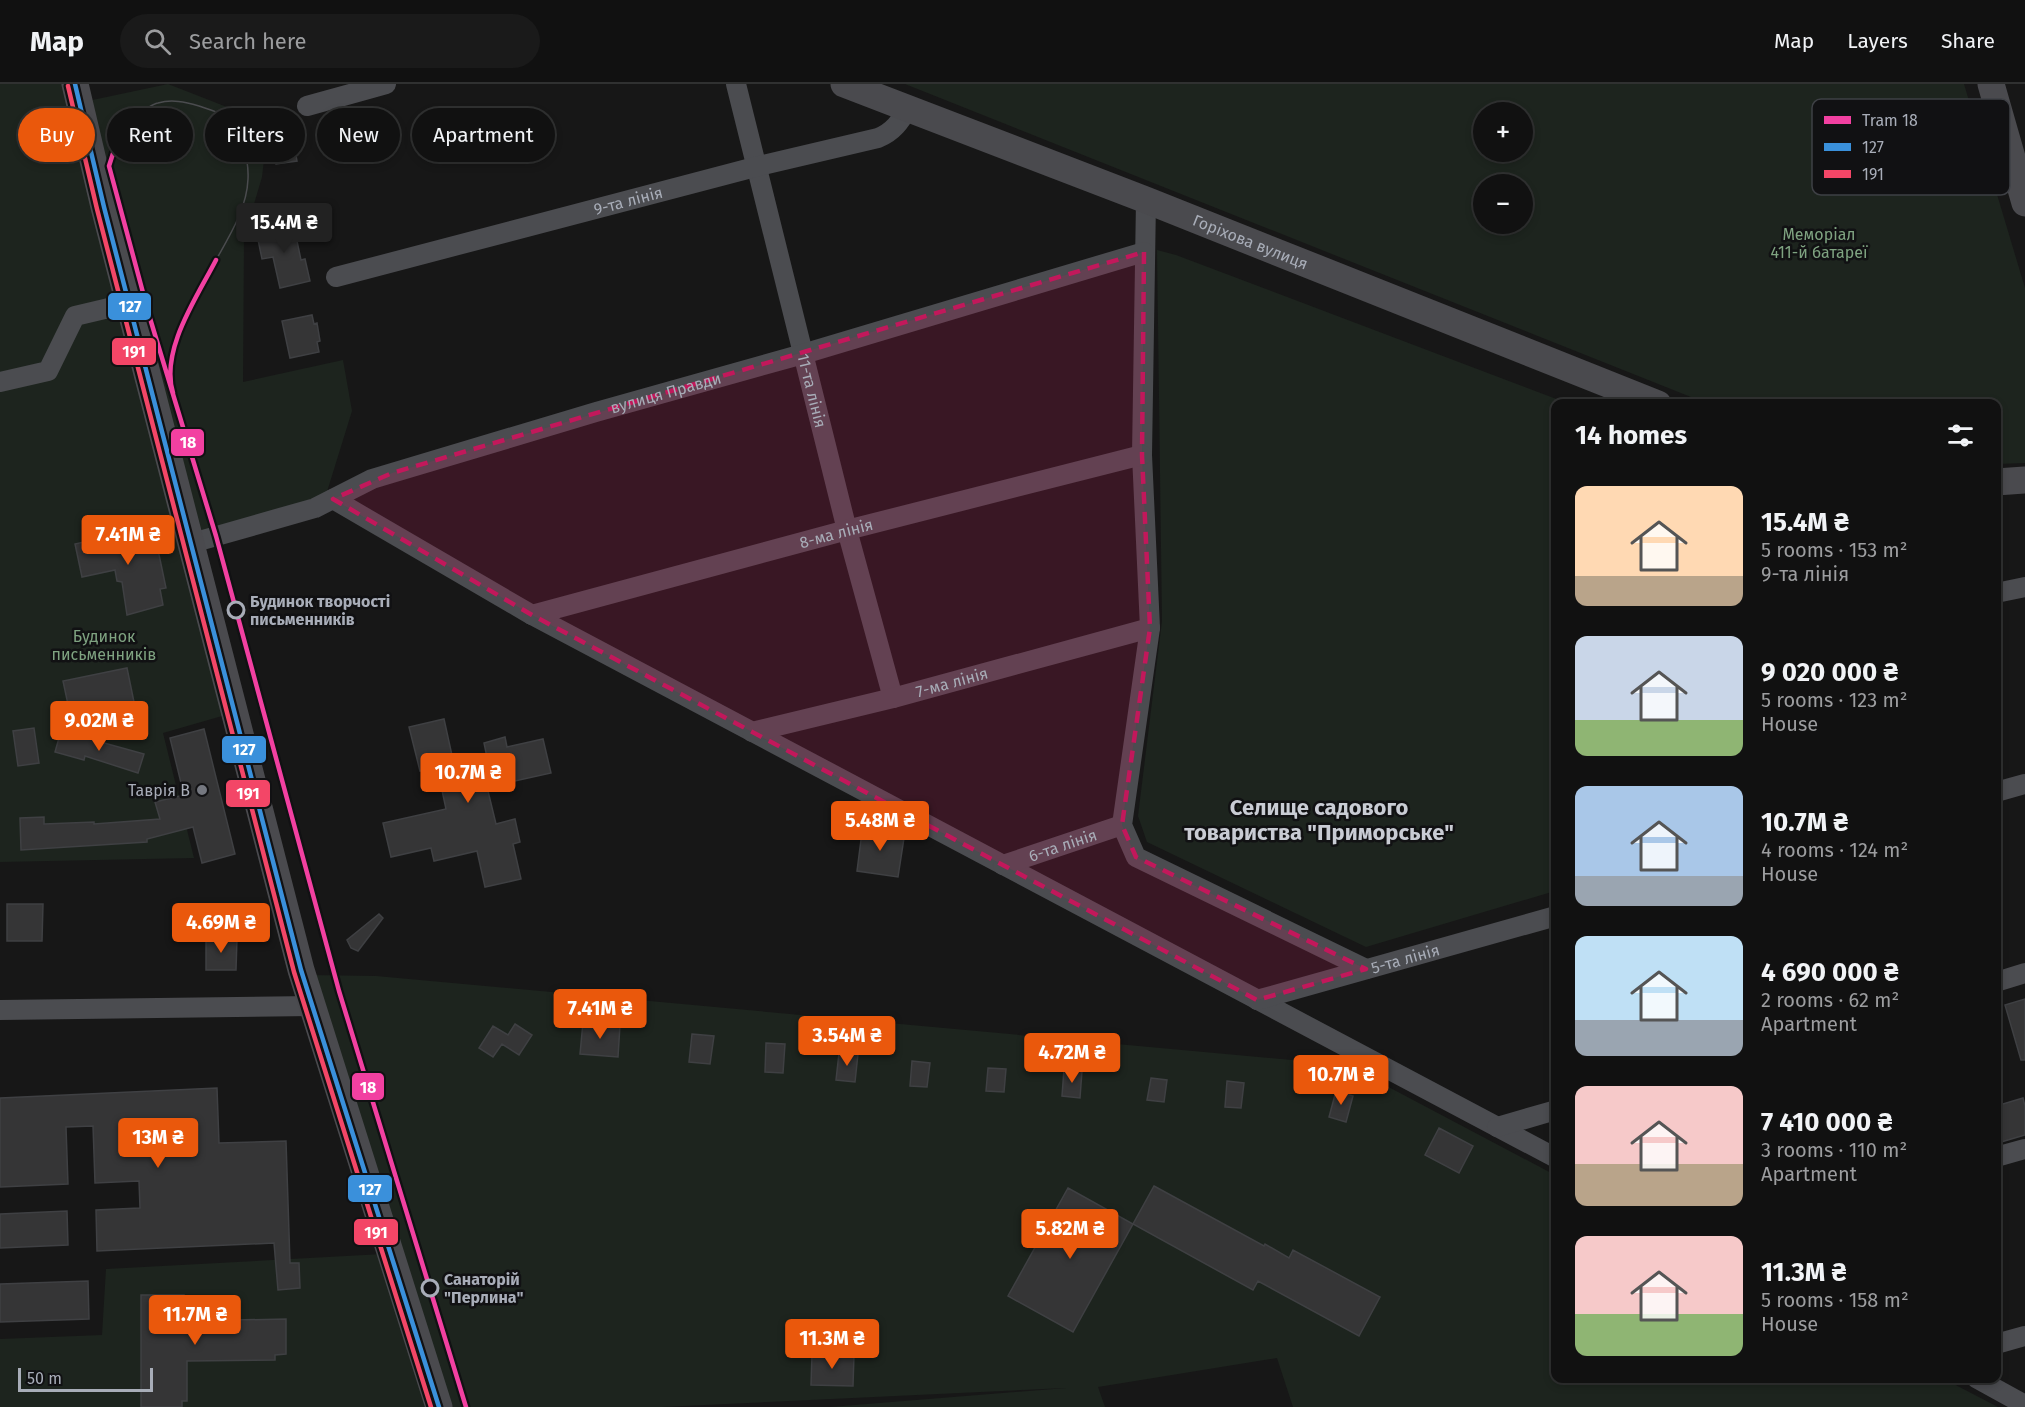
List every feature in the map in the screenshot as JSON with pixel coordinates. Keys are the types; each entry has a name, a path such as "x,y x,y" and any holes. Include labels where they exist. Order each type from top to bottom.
{"street":[{"path":"75,84 275,870 312,1006 439,1407"},
{"path":"307,106 386,84"},
{"name":"11-та лінія","path":"736,84 847,530 893,698"},
{"name":"Горіхова вулиця","path":"844,84 1146,200 1645,399"},
{"path":"1990,84 1994,99"},
{"name":"9-та лінія","path":"336,277 755,167 878,138 896,127 908,108"},
{"path":"2010,152 2025,203"},
{"path":"1146,200 1142,455 1150,628 1122,825 1136,857 1366,969"},
{"name":"вулиця Правди","path":"192,543 315,508 372,479 1144,252"},
{"path":"0,382 48,371 75,316 130,303"},
{"name":"8-ма лінія","path":"532,615 847,530 1142,455"},
{"path":"2001,482 2025,480"},
{"path":"333,499 532,615 1551,1155"},
{"path":"2001,592 2025,587"},
{"name":"7-ма лінія","path":"752,732 893,698 1150,628"},
{"path":"2001,791 2025,784"},
{"name":"6-та лінія","path":"1003,866 1122,825"},
{"name":"5-та лінія","path":"1257,1000 1551,917"},
{"path":"2001,980 2025,973"},
{"path":"0,1010 312,1006"},
{"path":"1497,1127 1551,1111"},
{"path":"2001,1156 2025,1149"},
{"path":"2001,1343 2025,1336"},
{"path":"1985,1383 2025,1404"}],"highlighted area":[{"path":"1144,252 1142,455 1150,628 1122,825 1136,857 1366,969 1257,1000 532,615 333,499 392,473"}],"green space":[{"name":"Будинок письменників","path":"0,84 67,84 73,108 18,108 18,162 87,162 229,714 163,733 194,858 0,862"},
{"path":"168,84 229,108 205,108 205,162 264,162 262,177 244,238 243,382 343,360 352,411 326,495 197,535 95,148 95,108 85,108 83,102"},
{"name":"Меморіал 411-й батареї","path":"905,84 1964,84 1968,99 1812,99 1812,195 1997,195 2025,288 2025,463 2001,464 2001,399 1696,399"},
{"path":"1157,250 1176,255 1556,399 1551,399 1551,892 1366,947 1147,842 1138,816 1162,621"},
{"path":"308,975 376,976 1347,1065 1551,1173 1551,1383 1952,1383 1998,1407 1293,1407 1277,1358 1098,1387 1105,1407 830,1407 1066,1388 662,1407 445,1407"},
{"path":"383,1254 431,1407 0,1407 0,1339 102,1335 106,1269"}],"building":[{"path":"293,222 301,260 305,259 310,281 280,288 273,257 262,259 256,230"},
{"path":"312,315 314,324 317,323 319,352 290,358 282,321"},
{"path":"153,526 166,588 160,589 163,605 127,615 122,582 117,581 115,570 82,577 75,544"},
{"path":"127,668 134,702 70,714 63,681"},
{"path":"444,719 455,769 488,762 484,743 505,737 507,747 543,739 551,773 487,787 496,824 515,819 520,842 513,844 521,879 485,887 477,851 434,861 431,848 391,857 383,823 446,809 437,767 420,771 409,727"},
{"path":"34,728 39,763 18,766 13,731"},
{"path":"204,729 235,854 202,863 193,827 147,839 147,842 21,850 20,818 44,817 44,824 94,822 94,824 160,819 155,802 184,795 170,738"},
{"path":"61,731 144,754 138,773 85,756 84,760 55,752"},
{"path":"870,822 887,825 886,835 904,838 898,877 857,871 862,832 868,833"},
{"path":"7,904 43,904 42,941 7,941"},
{"path":"379,914 383,918 358,951 351,948 347,940"},
{"path":"206,939 237,939 236,970 206,970"},
{"path":"2025,999 2025,1060 2021,1060 2005,1005"},
{"path":"583,1022 620,1025 618,1057 580,1054"},
{"path":"515,1024 532,1035 519,1055 502,1044 493,1057 479,1048 493,1026 508,1035"},
{"path":"692,1034 714,1036 710,1064 689,1062"},
{"path":"766,1043 785,1044 783,1073 765,1072"},
{"path":"839,1053 858,1054 855,1082 836,1080"},
{"path":"912,1061 930,1063 927,1087 910,1086"},
{"path":"988,1068 1006,1069 1004,1092 986,1091"},
{"path":"1064,1069 1082,1071 1080,1098 1062,1096"},
{"path":"1151,1078 1167,1080 1164,1102 1147,1100"},
{"path":"1227,1081 1244,1083 1241,1108 1225,1107"},
{"path":"217,1088 219,1143 286,1141 290,1263 299,1263 300,1288 278,1290 274,1243 97,1251 96,1210 140,1208 139,1181 95,1183 93,1126 66,1127 68,1184 0,1187 0,1098"},
{"path":"1336,1091 1353,1096 1346,1122 1329,1117"},
{"path":"2023,1098 2025,1135 2001,1142 2001,1105"},
{"path":"1439,1128 1473,1146 1459,1173 1425,1155"},
{"path":"1154,1186 1264,1246 1265,1244 1289,1258 1293,1250 1380,1297 1359,1336 1258,1281 1253,1290 1133,1224"},
{"path":"1068,1188 1133,1224 1073,1332 1008,1296"},
{"path":"67,1211 68,1245 0,1248 0,1214"},
{"path":"88,1281 89,1319 0,1322 0,1284"},
{"path":"141,1295 184,1295 184,1321 286,1319 286,1354 275,1355 275,1360 187,1361 187,1401 182,1401 182,1407 141,1407"},
{"path":"812,1354 854,1355 853,1386 811,1385"}],"tram line":[{"path":"148,108 154,104 173,101 184,102 218,113 230,122 243,145 248,179 245,200 237,221 216,260"},
{"name":"18","path":"110,162 109,166 149,315 216,536 339,991 466,1407"},
{"name":"18","path":"173,393 170,376 176,342 182,324 216,260"}],"transit line":[{"name":"127","path":"75,84 104,207 301,970 439,1407"},
{"name":"191","path":"68,86 97,209 294,972 431,1407"}],"place":[{"name":"Будинок творчості письменників","path":"236,610"},
{"name":"Таврія В","path":"202,790"},
{"name":"Санаторій \"Перлина\"","path":"430,1288"}],"district":[{"name":"Селище садового товариства \"Приморське\"","path":"1319,820"}]}
